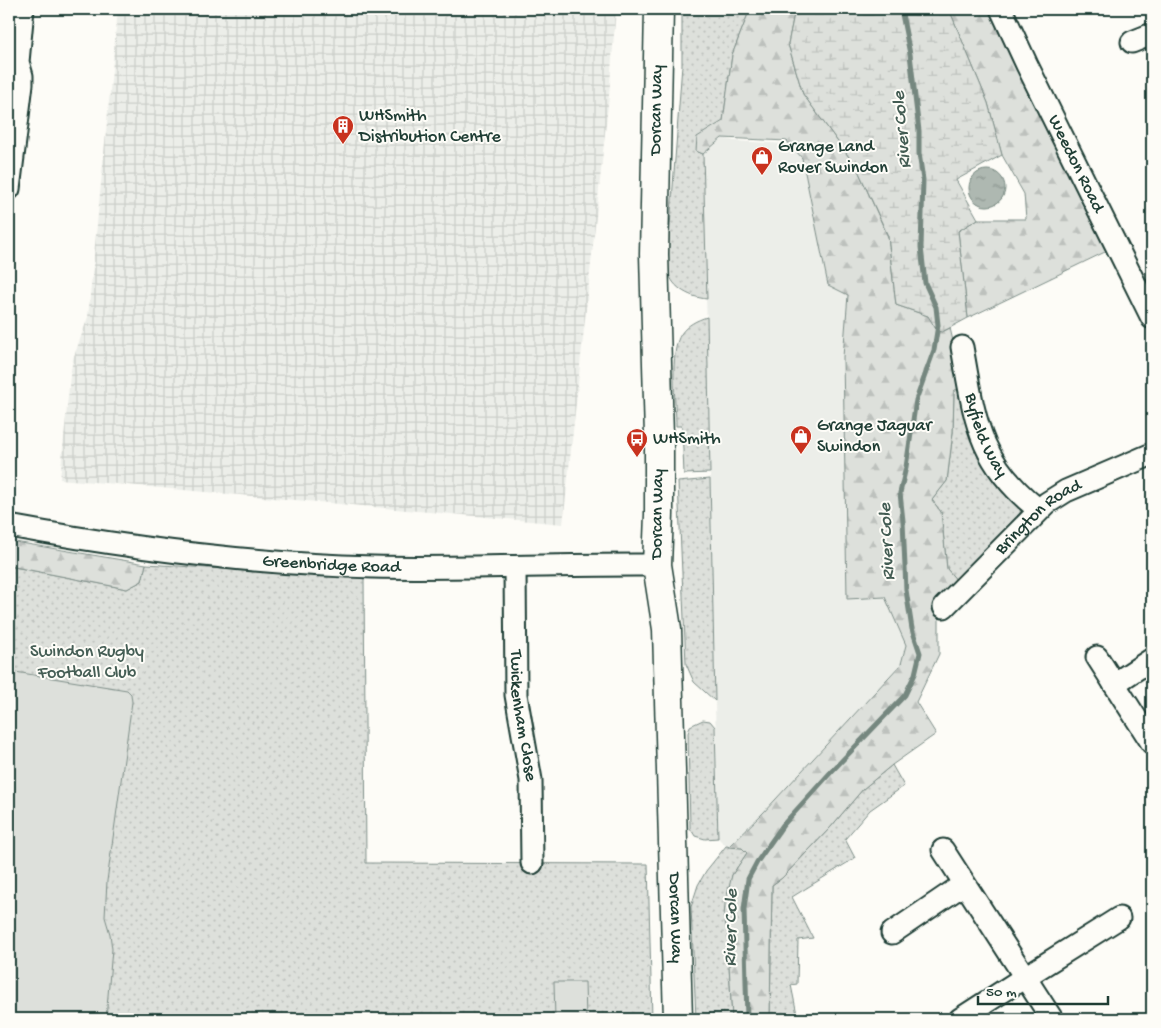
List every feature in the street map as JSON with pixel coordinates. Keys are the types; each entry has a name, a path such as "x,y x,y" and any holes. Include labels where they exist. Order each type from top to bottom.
{"main road":[{"name":"Dorcan Way","path":"659,9 654,247 660,514 656,565 667,629 678,1019"}],"street":[{"path":"9,188 13,128 22,84 18,54 23,9"},
{"name":"Weedon Road","path":"1001,9 1026,65 1152,318"},
{"path":"1132,42 1152,34"},
{"name":"Byfield Way","path":"962,347 974,418 985,446 1012,487 1039,510"},
{"name":"Brington Road","path":"944,608 1052,499 1066,491 1152,454"},
{"name":"Greenbridge Road","path":"9,526 168,551 306,564 421,568 656,565"},
{"name":"Twickenham Close","path":"515,568 516,695 533,798 532,863"},
{"path":"1097,657 1152,743"},
{"path":"1114,684 1152,659"},
{"path":"943,850 1052,1019"},
{"path":"892,934 964,884"},
{"path":"960,1019 1119,918"}],"shaded area":[{"name":"WHSmith Distribution Centre","path":"118,9 616,9 609,96 563,524 60,479 70,376 73,359 88,317"},
{"path":"722,138 735,141 786,144 787,141 802,158 828,285 848,295 843,357 847,599 885,597 906,645 901,664 763,813 728,847 718,838 703,154"}],"green space":[{"path":"682,9 750,9 732,55 723,121 696,151 703,154 707,299 693,296 681,290 672,280 667,267 682,65"},
{"path":"750,9 795,9 788,44 803,94 857,168 888,237 896,305 928,316 942,332 950,328 964,389 954,390 953,432 947,481 932,500 941,512 947,569 957,581 939,597 939,654 916,702 936,734 892,765 863,789 830,828 782,878 772,885 770,1019 732,1019 729,940 724,917 725,904 732,875 747,853 742,848 728,847 763,813 901,664 906,645 885,597 847,599 843,357 848,295 828,285 802,158 787,141 722,138 703,154 696,151 697,137 723,121 732,55"},
{"path":"795,9 949,9 988,103 1002,155 956,180 978,219 958,231 968,318 942,332 937,331 928,316 896,305 888,236 857,168 803,94 788,44"},
{"path":"949,9 990,9 1107,251 968,318 958,231 978,219 1026,219 1024,194 1002,155 988,103"},
{"path":"707,317 710,473 684,474 682,426 676,426 675,353 677,342 683,331 693,323"},
{"path":"964,389 1021,504 1019,523 957,581 947,569 941,512 932,500 947,481 953,432 954,390"},
{"path":"710,479 715,701 694,682 686,664 678,482"},
{"path":"9,541 146,564 142,581 127,589 9,566"},
{"name":"Swindon Rugby Football Club","path":"146,564 364,578 366,863 648,864 652,1019 9,1019 9,566 127,589 142,581"},
{"path":"9,671 127,690 131,694 132,702 107,881 105,917 112,949 106,1019 9,1019"},
{"path":"703,720 710,721 715,727 718,838 705,839 695,836 690,828 688,733 690,726"},
{"path":"892,765 904,786 870,810 845,839 855,858 792,897 813,938 798,940 797,984 791,985 798,1019 770,1019 772,885 782,878 830,828 863,789"},
{"path":"726,846 742,848 747,853 732,875 724,917 729,940 732,1019 696,1019 691,907 698,885 706,871"},
{"path":"554,982 585,982 586,1019 555,1019"}],"water":[{"path":"987,170 994,171 1000,175 1004,181 1004,195 1000,201 994,205 987,206 980,205 974,201 970,195 969,188 970,181 974,175 980,171"}],"waterway":[{"name":"River Cole","path":"747,1019 744,909 748,879 757,862 783,825 905,695 915,674 920,653 912,629 906,590 900,493 906,467 916,400 934,350 938,325 936,307 925,283 921,247 923,180 919,153 919,131 910,54 901,9"}],"place":[{"name":"WHSmith Distribution Centre","path":"343,145"},
{"name":"Grange Land Rover Swindon","path":"762,176"},
{"name":"Grange Jaguar Swindon","path":"801,455"},
{"name":"WHSmith","path":"637,458"}]}
